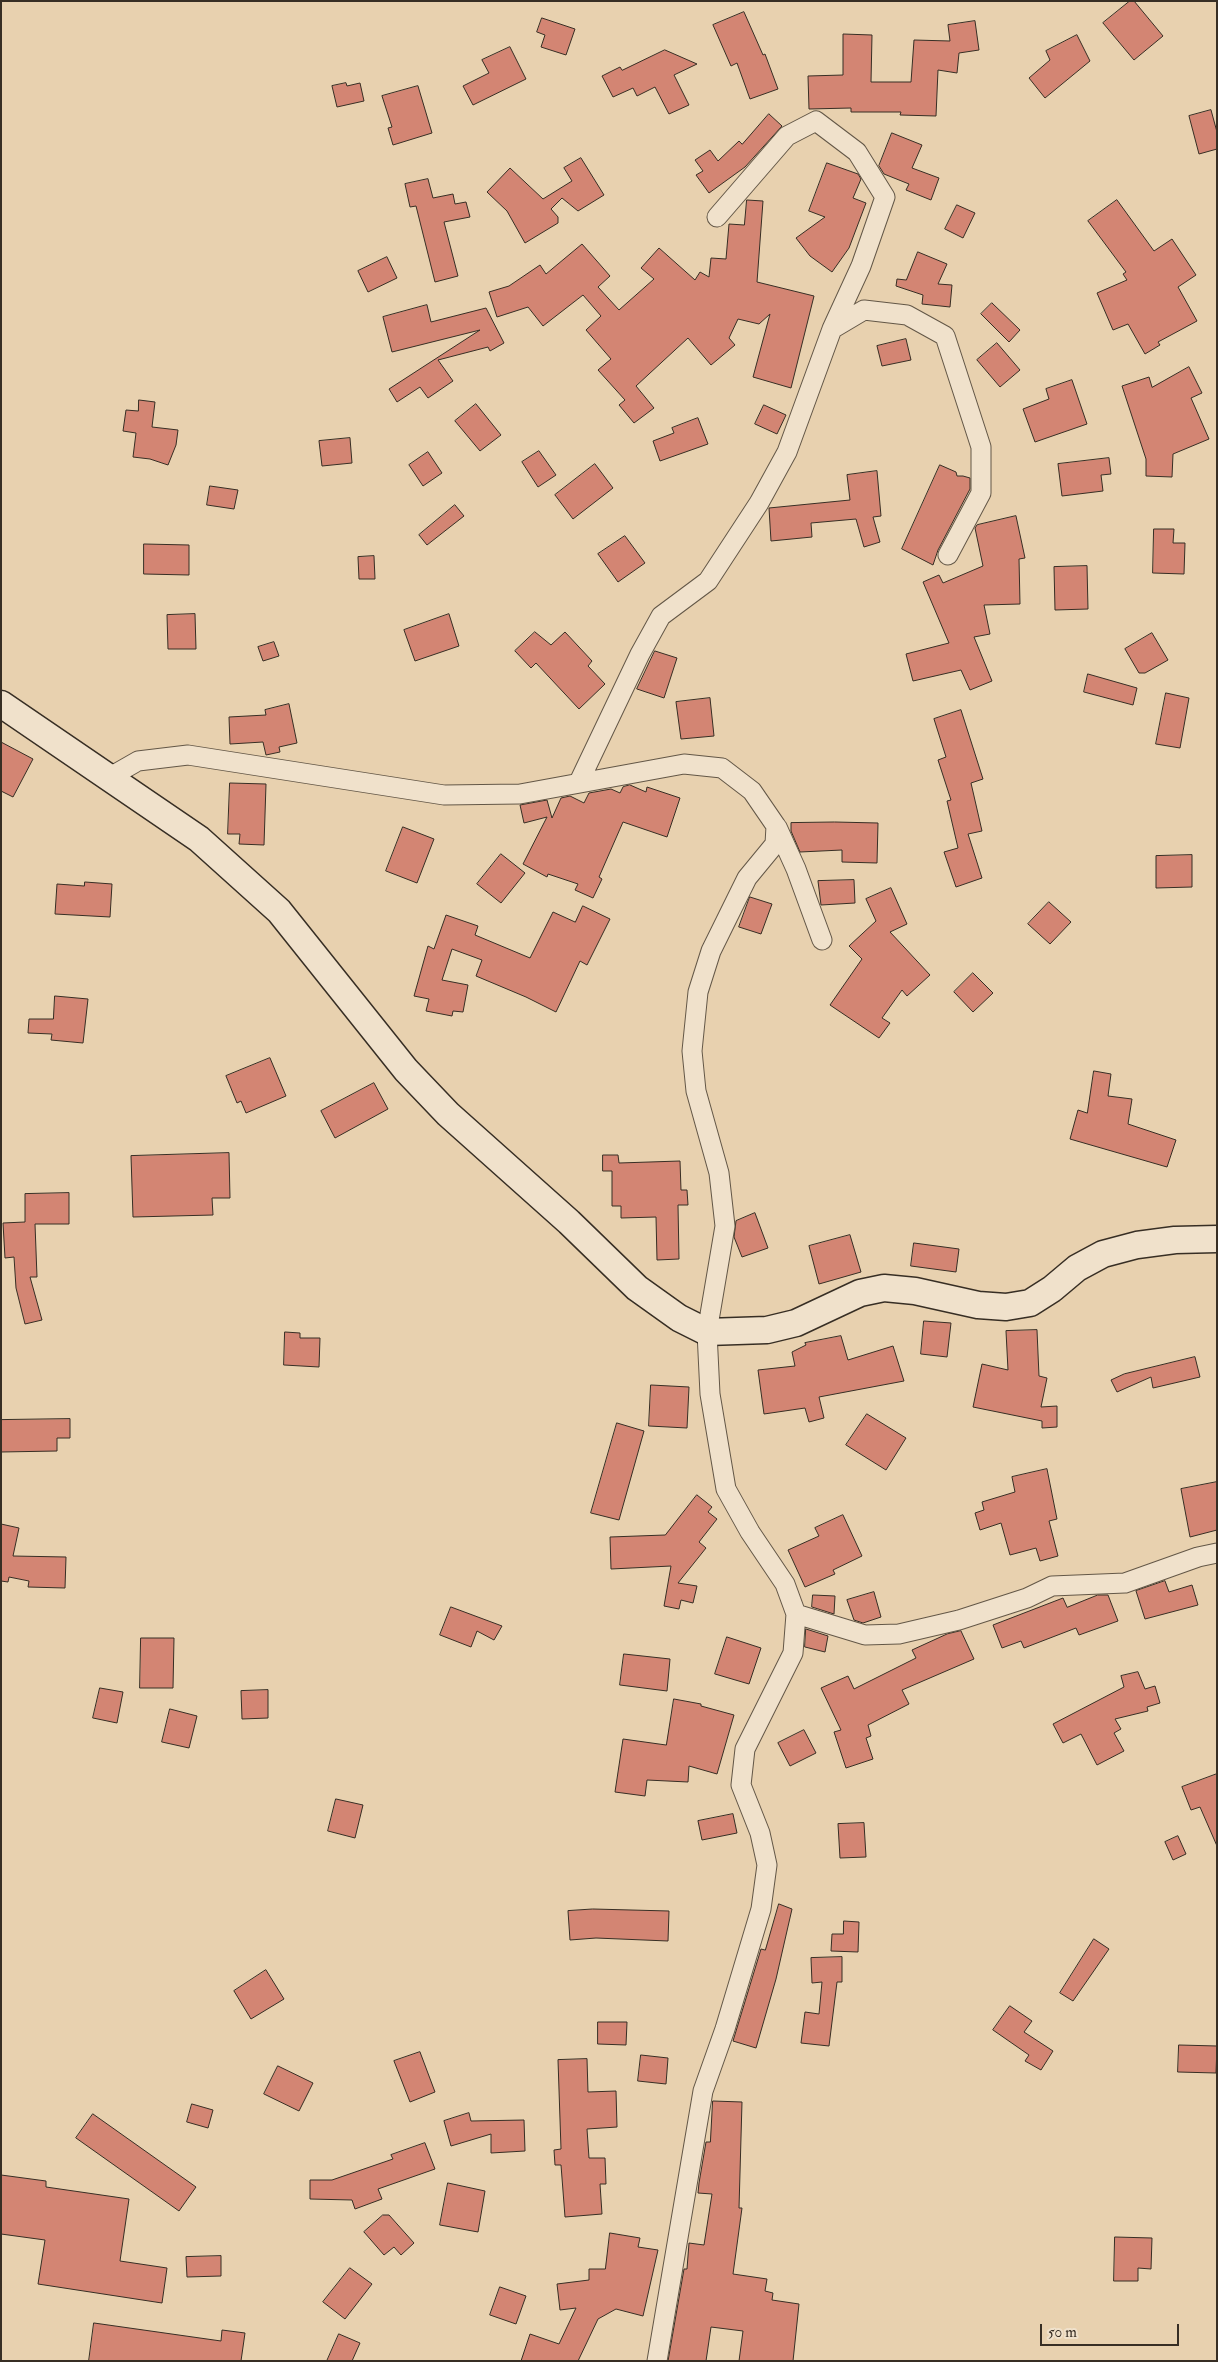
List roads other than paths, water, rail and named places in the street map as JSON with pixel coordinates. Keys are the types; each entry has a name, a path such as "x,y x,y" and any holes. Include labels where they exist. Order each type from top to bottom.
{"main road":[{"path":"1,704 200,839 279,911 406,1070 448,1114 569,1222 637,1288 679,1318 707,1332 767,1330 796,1323 860,1293 884,1288 915,1291 978,1305 1006,1306 1030,1303 1052,1289 1077,1268 1104,1254 1137,1245 1174,1240 1217,1240"}],"street":[{"path":"578,782 640,654 662,616 708,581 759,503 786,452 832,329 861,266 885,197 857,152 816,121 786,136 717,217"},
{"path":"832,329 864,310 907,315 944,336 981,447 981,493 948,555"},
{"path":"110,777 138,761 188,755 444,795 520,794 684,764 722,768 752,791 776,826 796,869 822,940"},
{"path":"657,2361 703,2091 725,2029 761,1909 768,1865 760,1833 741,1786 745,1749 793,1654 796,1614 784,1584 750,1532 726,1489 710,1394 707,1332 725,1226 719,1173 696,1091 692,1051 698,992 711,951 747,878 775,844 776,826"},
{"path":"796,1614 865,1635 899,1634 959,1620 1027,1598 1052,1586 1125,1583 1217,1553"}]}
